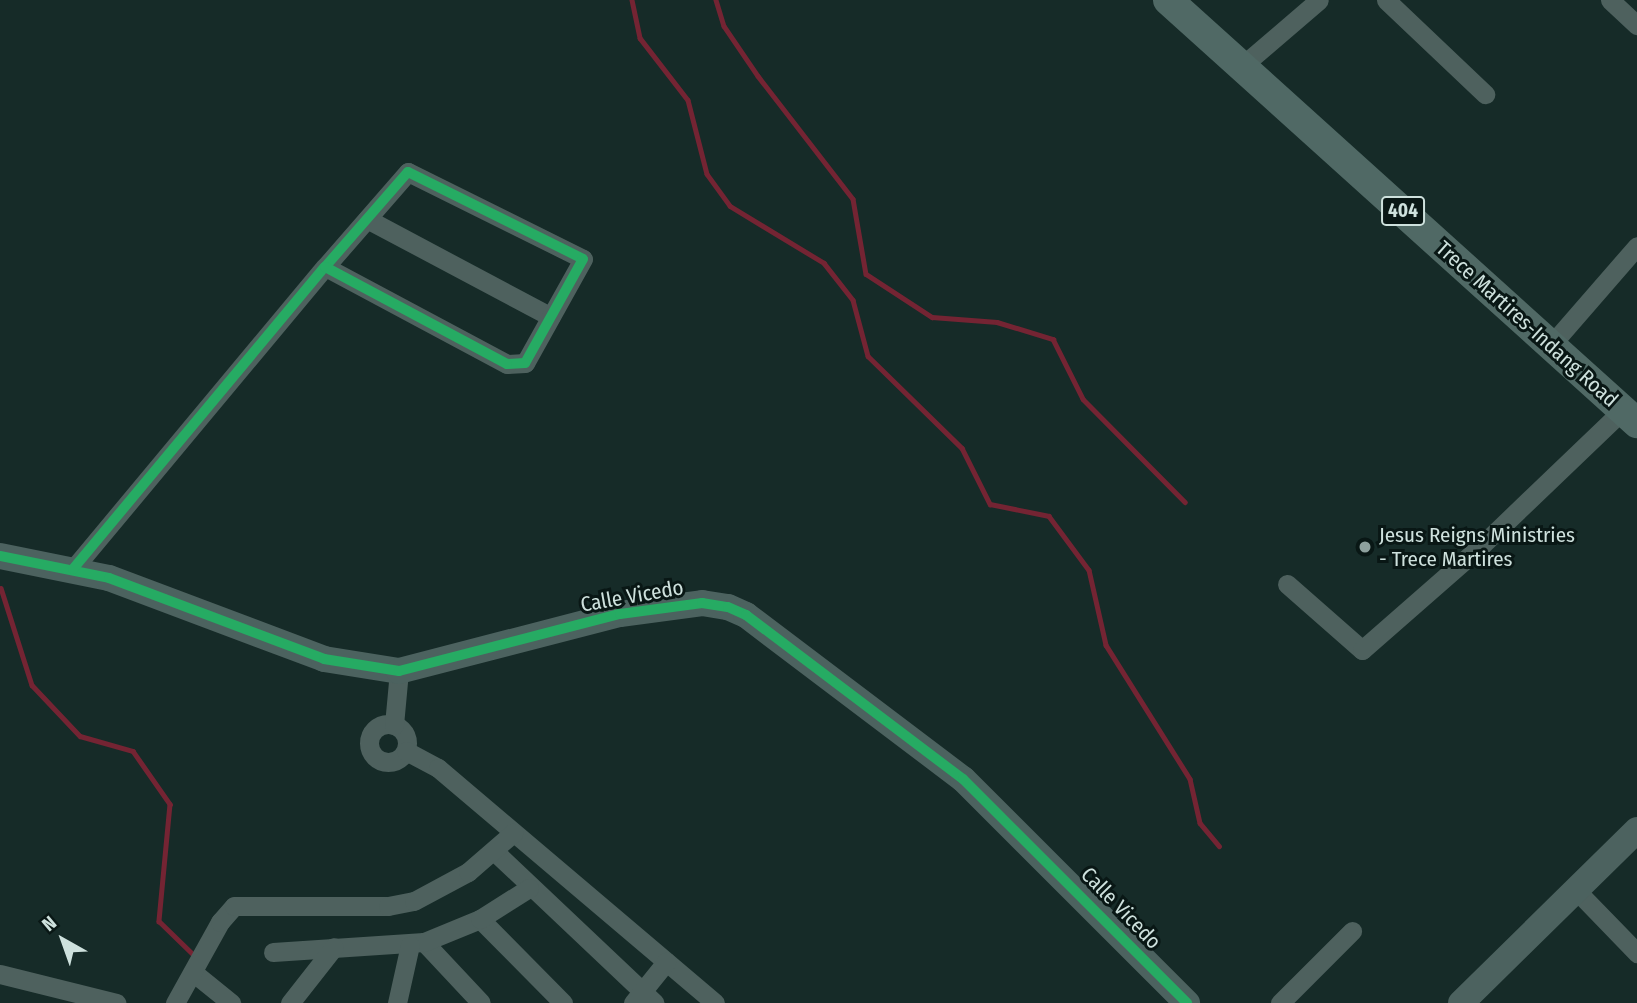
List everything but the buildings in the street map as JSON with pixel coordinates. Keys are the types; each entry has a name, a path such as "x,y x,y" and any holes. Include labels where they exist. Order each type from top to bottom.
{"main road":[{"name":"Trece Martires-Indang Road","path":"1168,0 1630,417"}],"street":[{"path":"1242,66 1319,0"},
{"path":"1386,0 1485,93"},
{"path":"1610,0 1635,19"},
{"path":"73,569 325,267 408,172 583,259 525,363 508,364 325,267"},
{"path":"367,219 551,317"},
{"path":"1550,345 1637,246"},
{"path":"1287,584 1362,650 1630,417"},
{"name":"Calle Vicedo","path":"0,556 73,569 324,659 399,671 620,614 702,603 746,615 963,779 1187,1003"},
{"path":"394,725 399,671"},
{"path":"383,724 394,725 406,735 406,751 387,763 371,752 372,733 383,724"},
{"path":"406,751 438,768 715,1003"},
{"path":"1461,1003 1574,888 1637,830"},
{"path":"175,1003 220,922 234,906 388,905 414,901 451,882 494,851 513,833"},
{"path":"494,851 643,999 666,962"},
{"path":"273,952 417,943 480,919 529,888"},
{"path":"1574,888 1637,953"},
{"path":"480,919 563,1003"},
{"path":"1280,1003 1352,931"},
{"path":"397,1003 417,943"},
{"path":"417,943 481,1003"},
{"path":"290,1003 334,947"},
{"path":"194,973 231,1003"},
{"path":"0,974 116,1003"}],"waterway":[{"path":"632,0 640,38 688,100 707,174 730,206 824,263 853,300 868,356 962,448 990,504 1049,516 1089,570 1106,645 1190,779 1200,823 1219,846"},
{"path":"716,0 724,26 758,76 853,199 866,274 932,317 997,322 1053,339 1083,399 1185,502"},
{"path":"1,588 32,685 80,736 133,751 170,804 159,921 194,955"}],"cycle path":[{"path":"73,569 325,267 408,172 583,259 525,363 507,364 325,267"},
{"path":"0,556 109,578 324,659 399,671 620,614 702,603 728,607 746,615 963,779 1187,1003"}],"place":[{"name":"Jesus Reigns Ministries - Trece Martires","path":"1365,547"}]}
